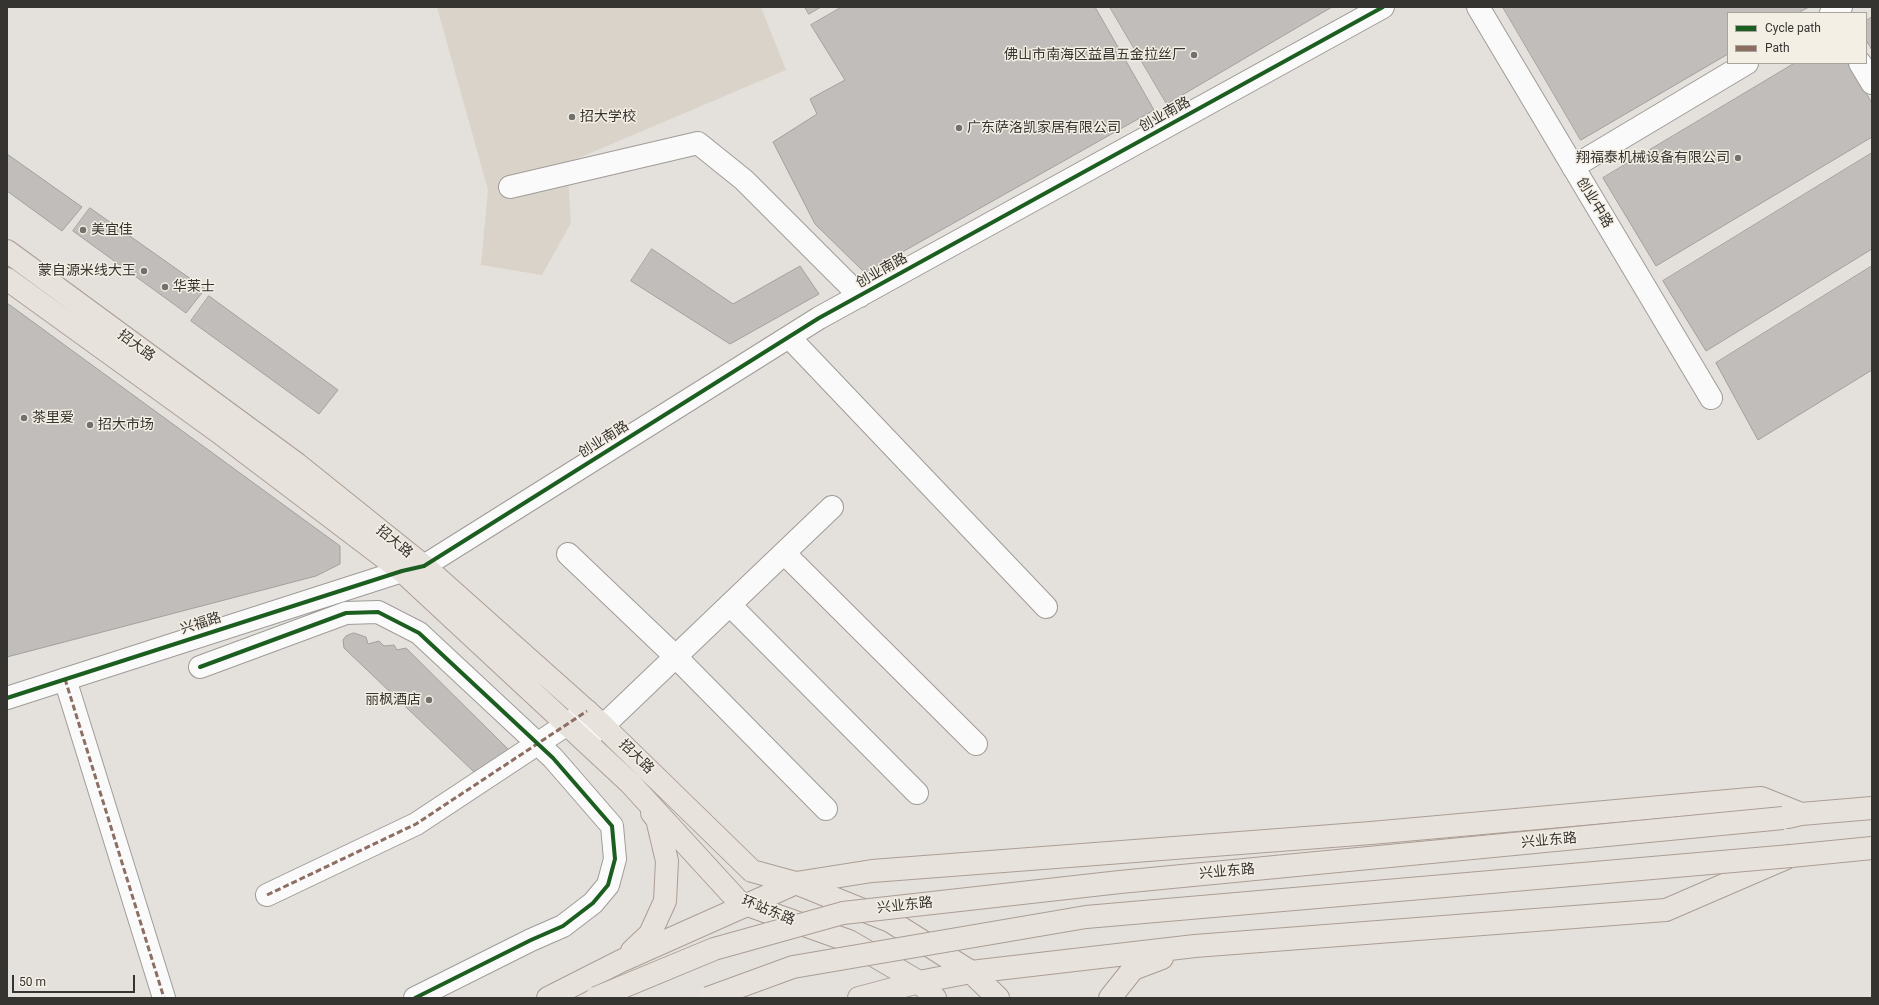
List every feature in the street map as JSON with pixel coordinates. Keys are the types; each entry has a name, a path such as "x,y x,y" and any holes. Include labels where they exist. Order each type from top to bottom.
{"main road":[{"name":"招大路","path":"7,252 297,464 424,566 587,711 752,871 796,883"},
{"name":"招大路","path":"7,279 216,430 402,571 630,783"},
{"path":"621,961 650,934 665,901 667,861 657,819 630,783"},
{"name":"环站东路","path":"630,783 739,902 849,941 919,982 935,998"},
{"path":"548,998 621,961 796,883 872,871 1371,833 1761,798 1792,816"},
{"name":"兴业东路","path":"596,998 714,948 844,913 1128,881 1872,808"},
{"path":"708,998 793,967 1086,917 1872,848"},
{"path":"859,998 919,982 971,972 1195,946 1666,910 1791,856"},
{"path":"796,883 890,921 971,972 998,998"},
{"path":"1110,998 1133,969 1195,946"}],"street":[{"name":"创业南路","path":"402,571 424,566 819,318 1383,7"},
{"name":"创业中路","path":"1478,7 1711,398"},
{"path":"1573,167 1745,64"},
{"path":"1861,64 1872,83"},
{"path":"510,187 698,143 744,180 860,296"},
{"path":"789,337 1046,607"},
{"path":"267,895 416,824 538,744 575,732 603,726 832,507"},
{"path":"784,553 976,744"},
{"path":"568,554 676,657 826,809"},
{"name":"兴福路","path":"7,698 402,571"},
{"path":"730,605 917,793"},
{"path":"200,667 346,613 378,612 419,633 553,758 612,826 614,859 608,885 593,904 564,926 531,940 415,998"},
{"path":"65,679 164,998"},
{"path":"575,732 587,711"}],"shaded area":[{"name":"招大学校","path":"437,7 761,7 786,70 567,163 571,223 542,275 481,265 488,190"}],"building":[{"path":"805,7 821,7 809,14"},
{"name":"广东萨洛凯家居有限公司","path":"842,7 1095,7 1154,110 865,273 815,224 773,142 817,114 810,99 845,80 811,25"},
{"name":"佛山市南海区益昌五金拉丝厂","path":"1110,7 1332,7 1167,104"},
{"path":"1503,7 1809,7 1800,12 1727,12 1727,55 1581,140"},
{"path":"1872,17 1872,50 1867,42 1867,20"},
{"name":"翔福泰机械设备有限公司","path":"1793,64 1849,64 1872,103 1872,137 1656,266 1603,178"},
{"path":"1872,153 1872,249 1706,351 1663,281"},
{"path":"7,154 82,207 62,231 7,191"},
{"path":"90,208 205,289 186,313 73,231"},
{"path":"652,249 733,304 800,266 819,294 730,344 631,281"},
{"path":"1872,266 1872,370 1758,440 1716,363"},
{"path":"209,296 338,390 319,414 191,321"},
{"name":"招大市场","path":"7,303 340,546 340,564 316,576 7,657"},
{"name":"丽枫酒店","path":"354,633 366,637 368,644 379,641 384,646 394,645 397,650 406,648 509,750 484,773 473,771 344,648 343,640 346,636"}],"marked path":[{"path":"65,679 164,998"},
{"path":"267,895 416,824 587,711"}],"cycle path":[{"path":"7,698 402,571 424,566 819,318 1383,7"},
{"path":"200,667 346,613 378,612 419,633 553,758 612,826 615,859 608,885 593,903 563,926 531,940 415,998"}],"place":[{"name":"佛山市南海区益昌五金拉丝厂","path":"1194,55"},
{"name":"招大学校","path":"572,117"},
{"name":"广东萨洛凯家居有限公司","path":"959,128"},
{"name":"翔福泰机械设备有限公司","path":"1738,158"},
{"name":"美宜佳","path":"83,230"},
{"name":"蒙自源米线大王","path":"144,271"},
{"name":"华莱士","path":"165,287"},
{"name":"茶里爱","path":"24,418"},
{"name":"招大市场","path":"90,425"},
{"name":"丽枫酒店","path":"429,700"}]}
